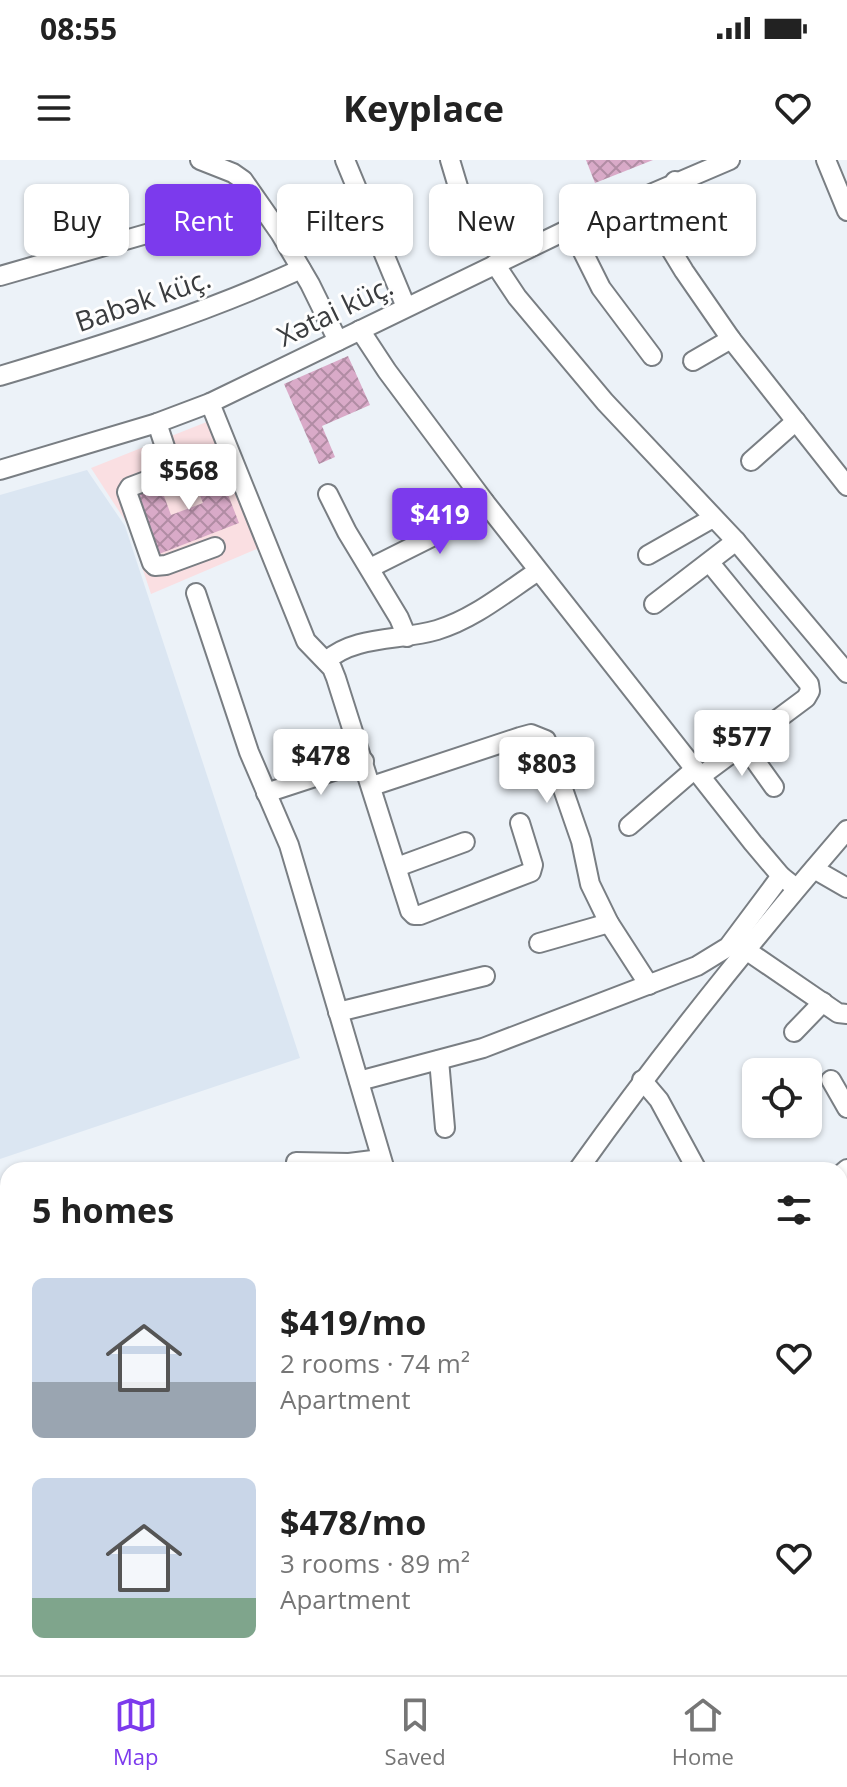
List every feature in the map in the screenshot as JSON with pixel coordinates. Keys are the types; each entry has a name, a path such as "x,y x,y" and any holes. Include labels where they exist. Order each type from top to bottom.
{"street":[{"path":"200,160 240,168"},
{"path":"345,160 406,307"},
{"path":"450,160 457,184"},
{"name":"Xətai küç.","path":"668,184 693,166 730,160"},
{"path":"826,160 847,211"},
{"path":"261,208 301,269 338,341"},
{"path":"0,276 145,234"},
{"name":"Xətai küç.","path":"0,470 157,423 210,403 559,234"},
{"path":"585,256 601,288 652,356"},
{"path":"675,256 731,339 847,486"},
{"path":"495,264 517,297 605,402 736,541 847,673"},
{"name":"Babək küç.","path":"0,376 162,327 301,269"},
{"path":"360,330 387,371 538,571 789,882"},
{"path":"693,361 731,339"},
{"path":"210,403 306,641 326,661 336,678 410,911 420,915 531,872 533,865 520,823"},
{"path":"751,461 796,421"},
{"path":"157,423 170,470 130,487 127,492 152,563 155,566 166,565 215,547"},
{"path":"328,494 407,637"},
{"path":"370,568 430,538 484,501"},
{"path":"648,555 713,518"},
{"path":"654,604 736,541"},
{"path":"629,826 698,772 744,745 806,698 810,691 809,684 710,563"},
{"path":"326,661 341,649 355,644 407,637 457,622 538,571"},
{"path":"196,593 266,793 289,845 382,1162"},
{"path":"372,786 520,737 531,734 540,736 550,748 581,841 590,884 609,923 649,985"},
{"path":"744,745 774,787"},
{"path":"266,793 364,761"},
{"path":"359,1081 514,1037 716,956 789,882 814,869 847,830"},
{"path":"397,867 465,842"},
{"path":"814,869 847,888"},
{"path":"584,1162 642,1080 746,950 789,882"},
{"path":"539,943 609,923"},
{"path":"746,950 838,1013 847,1014"},
{"path":"338,1012 485,976"},
{"path":"794,1032 823,1002"},
{"path":"439,1060 445,1128"},
{"path":"642,1080 659,1100 693,1162"},
{"path":"831,1080 847,1108"}],"shaded area":[{"path":"209,421 259,548 151,594 128,525 91,468"},
{"path":"87,470 125,526 300,1058 0,1159 0,495"}],"building":[{"path":"586,160 653,160 595,183"},
{"path":"348,356 370,405 322,426 335,457 319,464 284,384"},
{"path":"215,461 239,523 159,554 136,494 160,485 171,515 203,503 190,470"}]}
